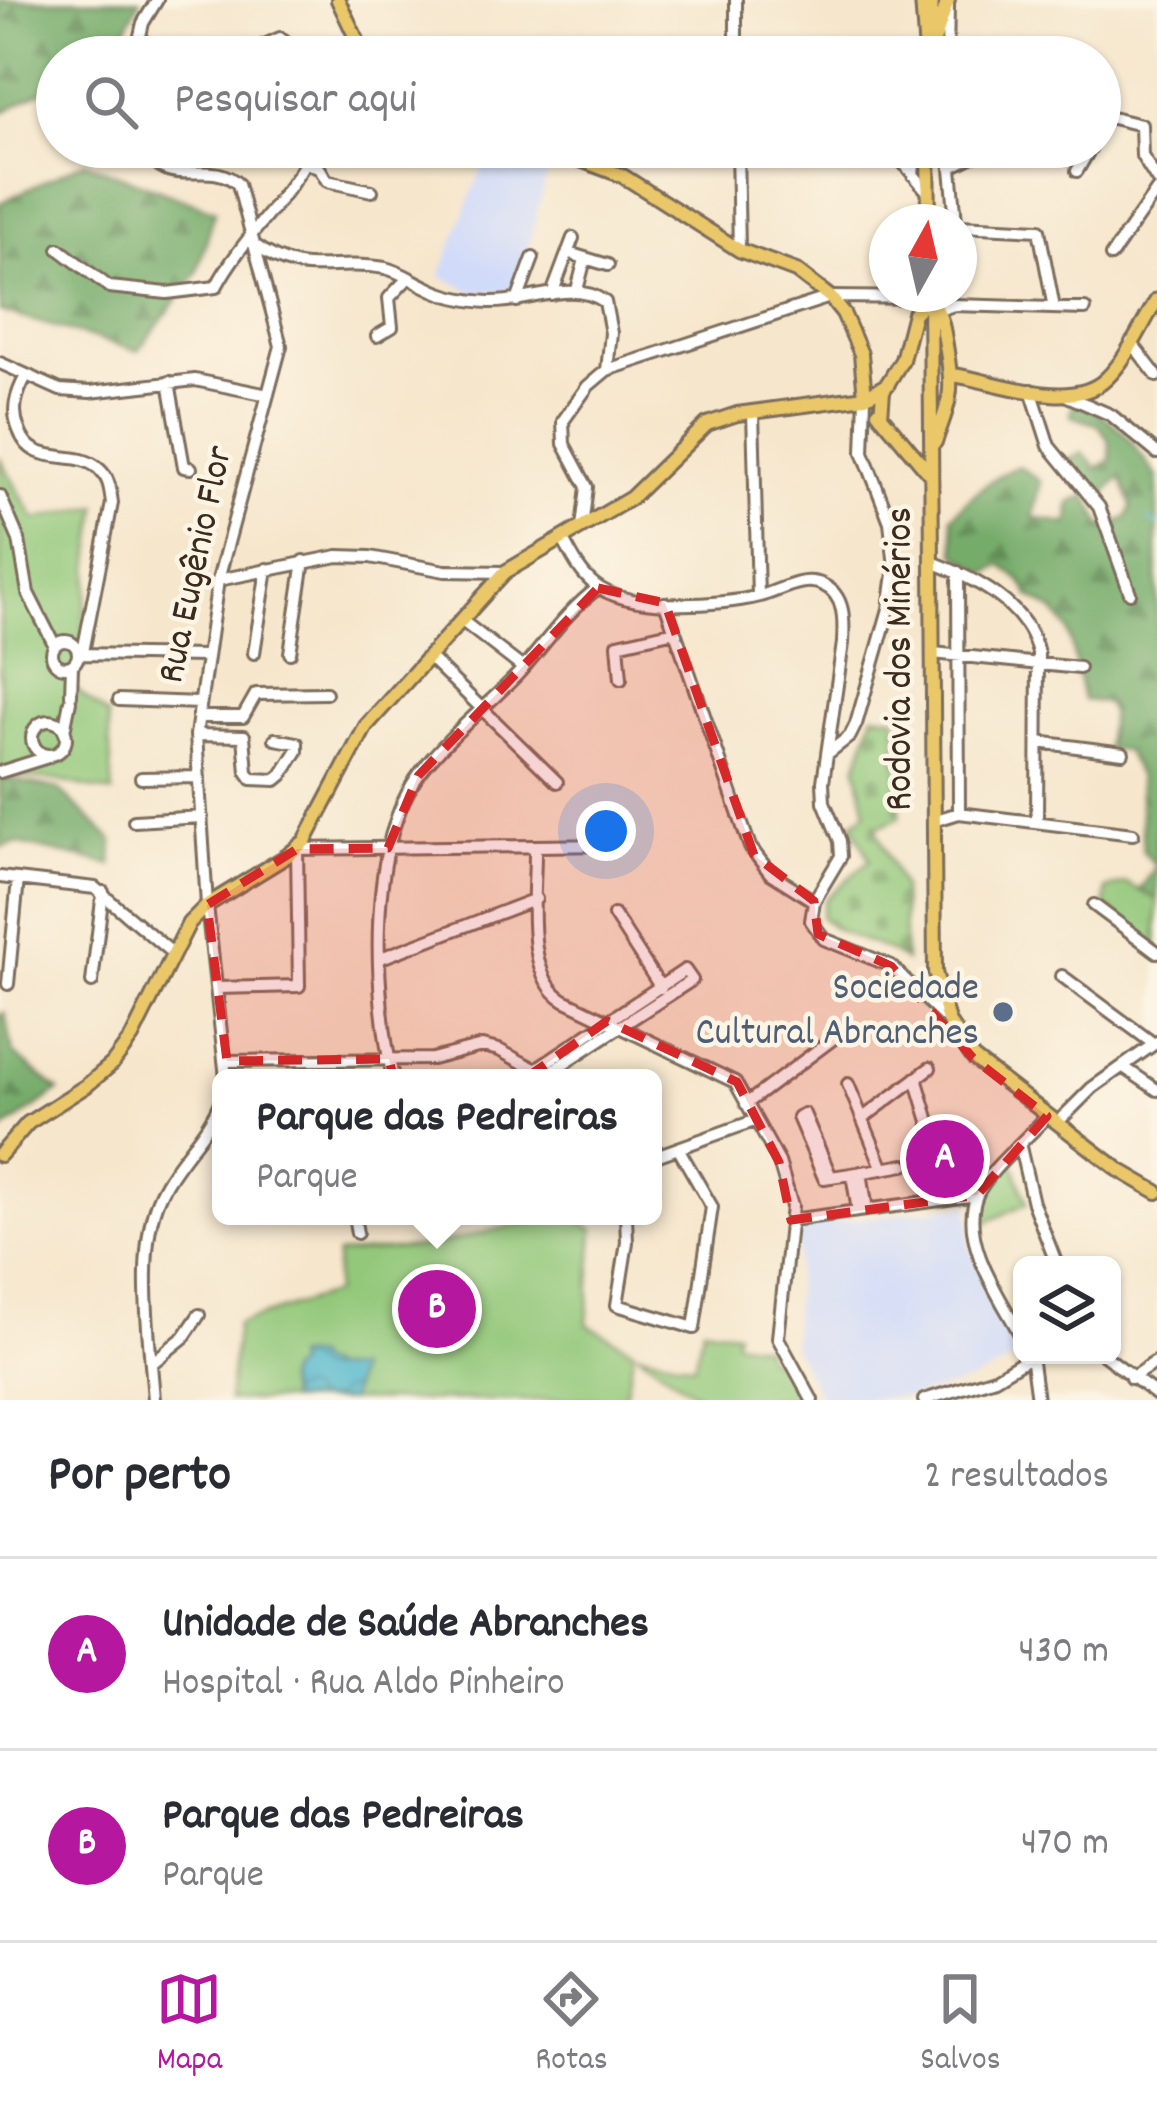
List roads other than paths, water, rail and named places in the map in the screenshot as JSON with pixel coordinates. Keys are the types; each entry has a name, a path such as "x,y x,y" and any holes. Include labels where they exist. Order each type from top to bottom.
{"main road":[{"path":"338,0 352,36"},
{"path":"922,0 926,36"},
{"path":"929,36 932,0"},
{"path":"935,36 948,0"},
{"path":"602,168 623,176 739,250 796,272 830,297 843,313 861,354 865,397 931,476"},
{"path":"928,168 928,204"},
{"path":"953,375 1067,396 1088,391 1105,381 1157,300"},
{"path":"881,416 881,399 902,360 916,312"},
{"name":"Rodovia dos Minérios","path":"933,312 936,982 948,1021"},
{"path":"931,455 953,375 936,312"},
{"path":"0,1155 28,1123 112,1064 132,1037 182,932 207,905 297,849 311,831 358,736 505,572 644,487 698,429 716,419 865,397 888,384"},
{"path":"948,1021 973,1058 1130,1178 1157,1192"}],"street":[{"path":"139,36 158,0"},
{"path":"736,0 736,36"},
{"path":"947,36 948,0"},
{"path":"1121,120 1142,125 1142,156 1157,180"},
{"name":"Rua Eugênio Flor","path":"162,168 173,173 218,172 229,176 242,194 281,346 218,580 196,735 207,905 227,1069"},
{"path":"58,249 109,287 167,292 217,287 233,255 252,240 304,168"},
{"path":"317,168 327,181 372,191"},
{"path":"737,168 739,250"},
{"path":"907,168 928,192"},
{"path":"913,176 914,168"},
{"path":"951,168 956,204"},
{"path":"1111,256 1157,190"},
{"path":"977,225 1039,230 1054,308"},
{"path":"552,294 573,238"},
{"path":"252,240 275,260 295,266 388,268 466,300 517,301 577,290 592,293 605,302 610,314 607,370"},
{"path":"577,290 580,257 608,266"},
{"path":"517,301 533,258"},
{"path":"377,336 392,327 388,298 408,278"},
{"path":"582,526 587,487 564,444 563,422 588,386 607,370 830,297 869,299"},
{"path":"977,302 1085,309"},
{"path":"1131,342 1157,376"},
{"path":"0,364 75,392 195,380 268,395"},
{"path":"0,772 52,755 65,743 77,657 112,503 110,484 95,465 36,452 24,441 16,426 15,405 26,376"},
{"path":"170,382 184,467 191,468"},
{"path":"1031,390 1049,446 1100,508 1130,593"},
{"path":"1067,396 1111,415 1157,454"},
{"path":"827,754 850,736 856,724 894,582 890,522 863,452 865,397"},
{"path":"753,412 758,596"},
{"path":"0,496 19,540 28,593 55,646 55,662 64,667 77,657 206,656"},
{"path":"562,538 598,588 628,598 665,603 758,596 814,582 830,588 838,598 843,643 823,792 841,856 814,902 812,921 818,934 890,966 948,1021"},
{"path":"218,580 304,561 361,556 445,571 505,572"},
{"path":"290,653 304,561"},
{"path":"932,562 987,586 1034,640 1037,822"},
{"path":"254,653 267,569"},
{"name":"Rodovia dos Minérios","path":"958,572 959,813"},
{"path":"391,1069 382,1023 382,872 418,776 523,668 560,619 598,588"},
{"path":"665,603 754,855 814,902"},
{"path":"461,620 523,668"},
{"path":"621,679 618,644 675,631"},
{"path":"55,646 69,642 77,657"},
{"path":"932,653 1079,668"},
{"path":"429,657 557,782"},
{"path":"119,700 243,717 256,694 326,693"},
{"path":"20,766 34,746 34,730 44,722 56,723 64,731"},
{"path":"196,735 244,736 247,772 252,779 263,781 282,776 297,751 297,743 275,740"},
{"path":"1038,742 1123,753"},
{"path":"34,746 52,755"},
{"path":"141,778 199,777"},
{"path":"933,821 959,813 1132,834"},
{"path":"134,821 202,817"},
{"path":"217,988 299,986 297,849 611,845"},
{"path":"535,846 537,960 544,983 556,996 606,1022 735,1082 784,1175 791,1195 791,1220 778,1330 780,1343 812,1400"},
{"path":"0,877 103,892 171,952"},
{"path":"8,984 19,879"},
{"path":"92,982 103,892"},
{"path":"381,958 536,899"},
{"path":"1094,905 1157,952"},
{"path":"614,915 664,991"},
{"path":"1013,1319 976,1242 977,1195 1020,1147 1156,1043 1062,976"},
{"path":"550,1069 606,1022 664,991"},
{"path":"553,1069 619,1028 664,991"},
{"path":"746,1104 846,1029"},
{"path":"227,1061 441,1058 482,1046 500,1049 533,1069"},
{"path":"862,1118 931,1068"},
{"path":"1125,1068 1157,1090"},
{"path":"916,1078 931,1128"},
{"path":"848,1084 883,1169"},
{"path":"831,1177 804,1114 798,1118 824,1178 831,1177 856,1173 883,1169 904,1165"},
{"path":"154,1400 151,1223 161,1192 212,1118"},
{"path":"662,1154 754,1121"},
{"path":"1020,1147 1036,1214 1053,1256"},
{"path":"626,1225 616,1305 694,1328 712,1207 678,1148"},
{"path":"856,1173 863,1210"},
{"path":"791,1220 977,1195"},
{"path":"356,1225 357,1233"},
{"path":"152,1363 184,1337 199,1315"},
{"path":"1131,1378 1157,1361"},
{"path":"924,1400 994,1378 1017,1364"},
{"path":"1033,1364 1036,1400"},
{"path":"1115,1364 1157,1395"}],"water":[{"path":"304,1356 331,1369 356,1370 350,1400 289,1400 288,1371 296,1366 294,1358"}],"waterway":[{"path":"1148,519 1157,525"}],"place":[{"name":"Sociedade Cultural Abranches","path":"1003,1012"},
{"name":"Unidade de Saúde Abranches","path":"945,1159"},
{"name":"Parque das Pedreiras","path":"437,1309"}]}
